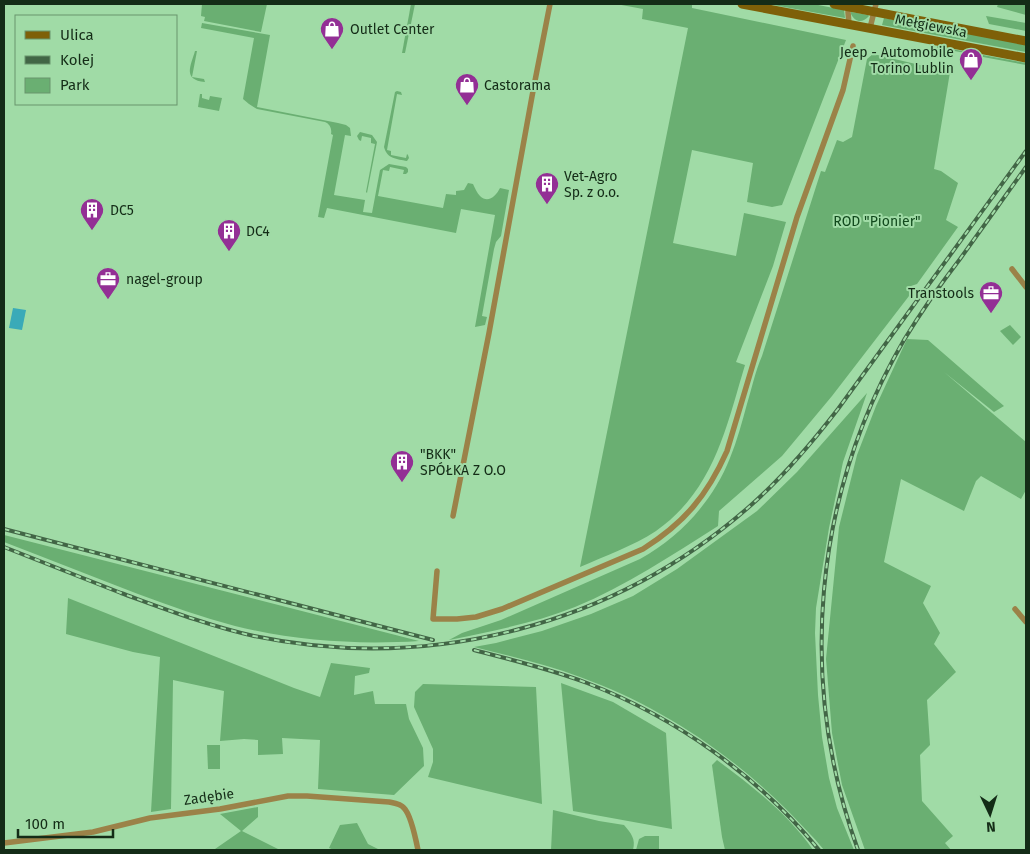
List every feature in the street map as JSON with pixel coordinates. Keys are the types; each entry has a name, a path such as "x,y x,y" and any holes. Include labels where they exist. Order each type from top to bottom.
{"main road":[{"name":"Mełgiewska","path":"742,4 1026,58"},
{"name":"Mełgiewska","path":"834,4 875,7 1026,41"}],"street":[{"path":"453,516 490,330 550,4"},
{"path":"849,5 849,24"},
{"path":"870,28 875,7"},
{"path":"437,571 433,619 457,619 483,615 502,609 642,549 662,537 697,503 713,480 727,451 797,217 843,90 853,46"},
{"path":"1012,269 1026,287"},
{"path":"1015,608 1026,622"},
{"name":"Zadębie","path":"4,842 79,834 113,828 150,818 220,809 288,796 307,796 396,803 404,808 410,821 418,850"}],"green space":[{"path":"202,4 267,4 261,32 204,21 205,17 201,16"},
{"path":"411,4 415,4 405,53 402,53"},
{"path":"616,4 692,5 692,8 846,40 782,205 772,207 747,202 753,163 692,150 673,243 736,256 744,213 786,222 773,266 736,362 745,365 724,434 705,477 692,497 676,515 656,531 628,546 580,567 688,28 642,19 643,9"},
{"path":"768,4 813,4 844,10 845,18"},
{"path":"998,4 1026,4 1026,15 997,7"},
{"path":"851,12 869,16 859,21 853,17"},
{"path":"986,16 1026,23 1026,31 989,24"},
{"path":"884,18 1026,44 1026,52 882,25"},
{"path":"202,23 270,35 257,107 338,123 350,128 351,136 345,135 334,195 365,200 363,212 372,213 380,170 389,164 406,167 408,172 403,174 404,170 390,167 389,171 383,170 378,196 443,208 446,194 456,195 456,191 464,190 468,183 473,184 479,195 486,199 494,196 500,188 509,190 501,236 496,242 494,249 482,316 487,317 485,325 475,327 495,215 461,209 456,233 327,208 324,218 318,217 333,135 329,125 325,122 257,109 249,104 243,99 254,38 201,28"},
{"path":"937,46 977,54 977,55 937,48"},
{"path":"195,51 197,51 192,77 190,66"},
{"name":"ROD \"Pionier\"","path":"873,54 950,72 934,169 941,171 958,183 946,220 958,227 917,284 911,286 909,296 832,396 782,456 719,511 718,526 631,580 594,599 560,613 529,622 449,640 462,633 501,620 640,559 682,529 705,503 723,474 735,445 755,374 821,171 825,172 837,140 843,142 852,137 867,59"},
{"path":"983,55 1026,63 1026,65 983,57"},
{"path":"192,77 204,79 205,82 198,81"},
{"path":"395,92 401,92 402,95 397,94 387,150 391,151 391,155 406,158 407,154 409,158 407,161 390,156 384,147"},
{"path":"200,94 202,94 202,98 209,100 210,96 222,98 219,111 198,107"},
{"path":"360,132 372,135 377,142 367,193 375,144 371,143 371,138 362,136 361,141 359,140 357,136"},
{"path":"1010,325 1021,337 1013,345 1000,331"},
{"path":"907,339 928,340 1004,406 994,412 944,372 1026,442 1026,490 1021,499 981,476 976,481 964,511 901,479 884,562 931,586 923,603 940,633 934,644 956,672 927,700 930,745 920,755 922,801 953,836 945,843 951,850 865,850 842,785 832,733 826,659 839,527 857,455 876,406"},
{"path":"867,393 843,462 829,528 816,608 815,633 822,737 829,778 837,808 854,850 824,850 788,811 742,769 691,732 637,701 567,672 474,647 542,631 591,614 633,596 677,569 757,511 797,472"},
{"path":"4,535 419,641 327,641 280,635 235,626 150,598 4,542"},
{"path":"68,598 320,697 331,663 370,668 369,673 355,676 354,695 373,691 375,704 406,704 409,719 423,748 424,766 394,795 318,789 320,740 282,738 283,754 258,755 258,740 220,741 224,691 173,680 171,809 151,812 160,657 133,652 66,634"},
{"path":"561,683 613,702 666,733 672,829 573,811"},
{"path":"423,684 536,687 542,804 428,777 433,762 433,749 414,707 415,692"},
{"path":"207,745 220,745 220,769 208,769"},
{"path":"717,760 756,790 781,813 813,850 725,850 712,765"},
{"path":"258,807 258,817 242,831 280,850 215,849 241,831 220,814"},
{"path":"553,810 624,825 632,836 633,850 551,850"},
{"path":"357,823 368,844 380,850 334,850 329,848 340,825"},
{"path":"645,836 659,836 659,850 636,850 639,839"}],"water":[{"path":"13,308 26,310 22,330 9,328"}],"railway":[{"path":"4,547 121,593 204,622 254,636 321,646 387,648 453,643 518,630 580,609 640,582 697,547 750,506 774,484 838,409 1026,151"},
{"path":"858,850 839,786 827,721 822,655 824,590 833,525 850,462 873,400 904,340 938,289 1026,167"},
{"path":"4,529 433,640"},
{"path":"474,650 573,678 653,713 714,752 743,774 770,798 819,850"}],"place":[{"name":"Outlet Center","path":"332,50"},
{"name":"Jeep - Automobile Torino Lublin","path":"971,81"},
{"name":"Castorama","path":"467,106"},
{"name":"Vet-Agro Sp. z o.o.","path":"547,205"},
{"name":"DC5","path":"92,231"},
{"name":"DC4","path":"229,252"},
{"name":"nagel-group","path":"108,300"},
{"name":"Transtools","path":"991,314"},
{"name":"\"BKK\" SPÓŁKA Z O.O","path":"402,483"}]}
